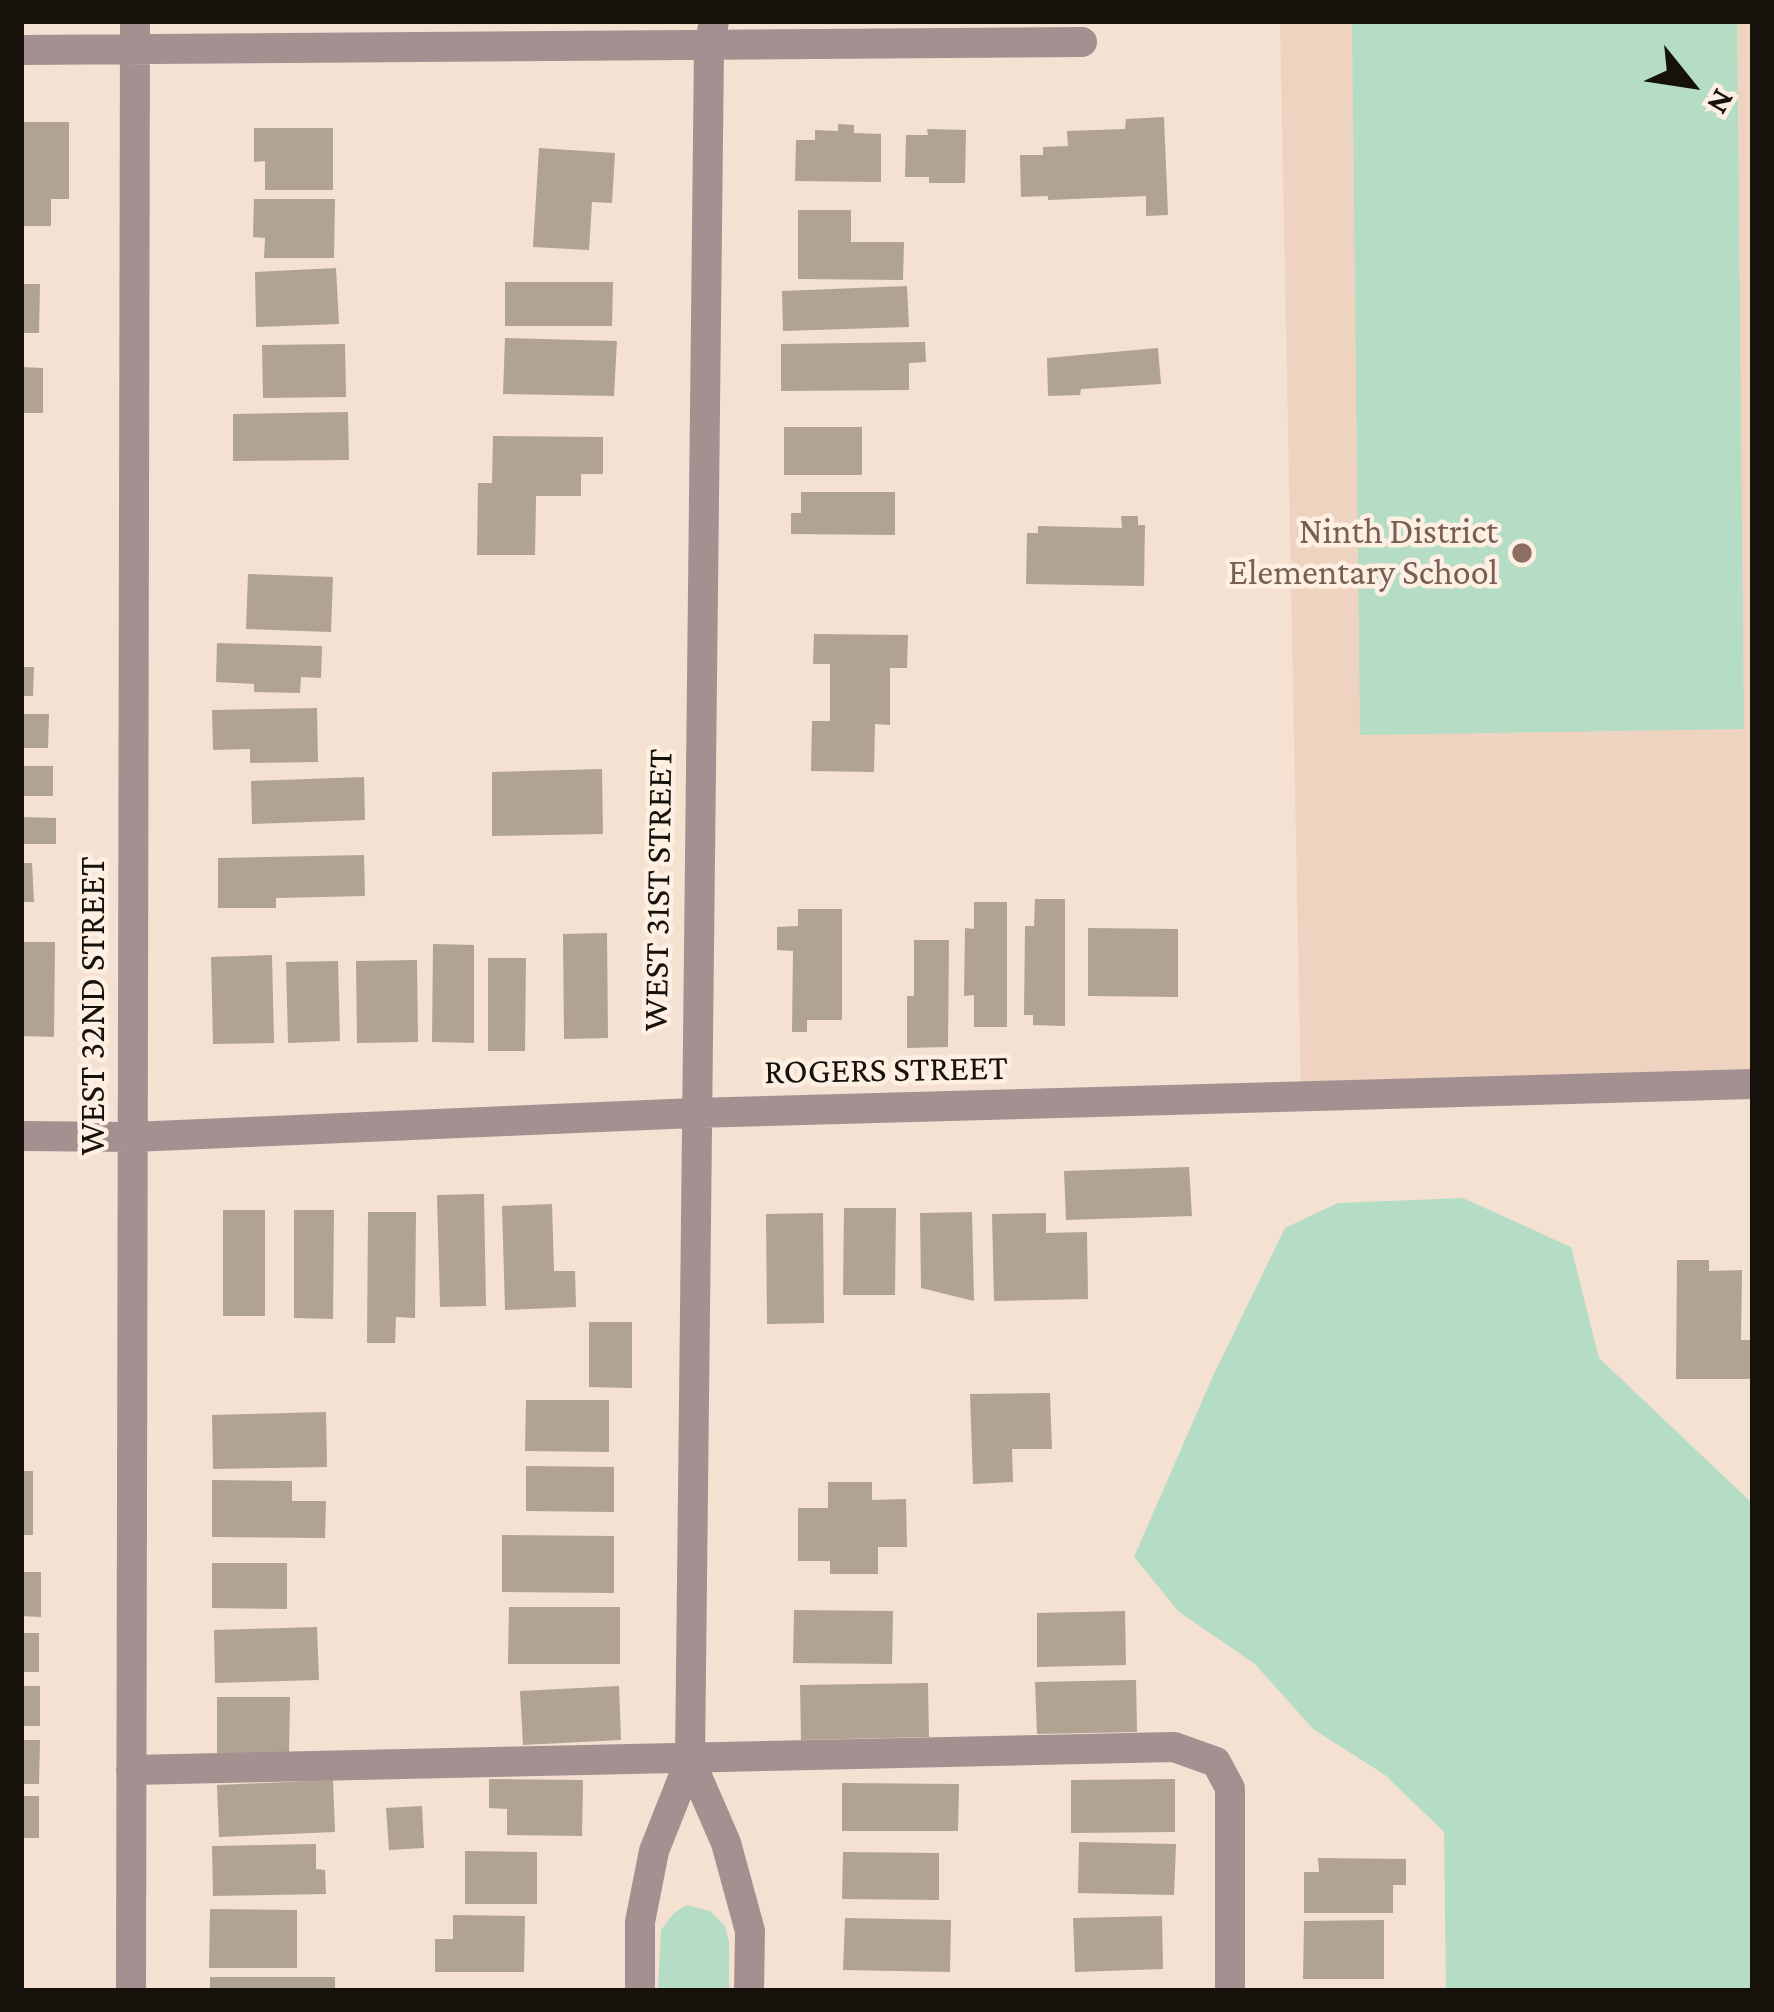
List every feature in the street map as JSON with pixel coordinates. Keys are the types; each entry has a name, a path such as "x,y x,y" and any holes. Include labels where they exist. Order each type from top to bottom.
{"street":[{"path":"21,50 135,35 656,44 711,34 1082,42"},
{"name":"WEST 31ST STREET","path":"640,1991 640,1922 654,1851 690,1760 694,1113 711,34"},
{"name":"WEST 32ND STREET","path":"130,1991 135,35"},
{"name":"ROGERS STREET","path":"21,1136 132,1137 694,1113 1753,1084"},
{"path":"131,1770 1174,1747 1216,1762 1230,1788 1230,1991"},
{"name":"WEST 31ST STREET","path":"690,1760 726,1843 750,1930 749,1991"}],"shaded area":[{"name":"Ninth District Elementary School","path":"1280,21 1753,21 1753,1084 1301,1097"}],"green space":[{"path":"1352,21 1737,21 1744,729 1360,735"},
{"path":"1463,1198 1571,1247 1599,1358 1753,1504 1753,1991 1446,1991 1444,1832 1385,1775 1313,1729 1255,1664 1179,1612 1134,1557 1213,1376 1285,1228 1338,1203"},
{"path":"687,1905 710,1911 725,1926 729,1991 658,1991 661,1930"}],"building":[{"path":"1164,117 1168,215 1146,216 1146,196 1021,197 1020,155 1043,155 1043,147 1068,146 1067,131 1125,129 1126,119"},
{"path":"21,122 69,122 69,199 51,199 51,226 21,226"},
{"path":"838,124 854,125 854,133 881,134 881,182 795,181 796,140 815,140 815,130 838,131"},
{"path":"254,128 333,128 333,190 265,190 265,161 254,162"},
{"path":"927,129 966,130 965,183 905,177 906,135 928,135"},
{"path":"539,148 615,153 612,203 592,202 589,250 533,247"},
{"path":"254,199 335,199 334,258 264,258 265,238 253,237"},
{"path":"798,210 851,210 851,242 904,242 903,280 798,279"},
{"path":"336,268 339,324 256,327 255,272"},
{"path":"505,282 613,282 612,326 505,326"},
{"path":"21,284 40,284 39,333 21,333"},
{"path":"907,286 909,327 783,331 782,291"},
{"path":"505,338 617,341 614,396 503,394"},
{"path":"925,342 926,362 909,363 909,390 781,391 781,344"},
{"path":"345,344 346,397 263,398 262,345"},
{"path":"1158,348 1161,384 1048,396 1047,358"},
{"path":"21,367 43,368 43,413 21,413"},
{"path":"348,412 349,460 233,461 233,414"},
{"path":"784,427 862,427 862,475 784,475"},
{"path":"493,436 603,437 603,474 581,474 581,496 536,496 535,555 477,555 478,483 492,483"},
{"path":"801,492 895,492 895,535 791,534 791,513 801,513"},
{"path":"1121,516 1138,516 1138,525 1145,525 1144,586 1026,584 1027,533 1038,533 1038,526 1122,528"},
{"path":"248,574 333,577 331,632 246,629"},
{"path":"814,634 908,635 907,668 890,668 890,725 875,724 874,772 811,771 812,721 830,721 830,664 813,664"},
{"path":"217,643 322,646 321,678 301,677 300,693 254,692 254,684 216,682"},
{"path":"21,667 34,667 33,696 21,696"},
{"path":"317,708 318,762 250,763 250,749 213,750 212,710"},
{"path":"21,714 49,714 48,748 21,748"},
{"path":"21,766 53,766 53,796 21,796"},
{"path":"602,769 603,834 492,836 492,772"},
{"path":"364,777 365,820 252,824 251,781"},
{"path":"21,817 56,818 56,844 21,844"},
{"path":"364,855 365,896 276,898 276,908 218,908 218,858"},
{"path":"21,863 32,863 34,902 21,902"},
{"path":"1035,899 1065,899 1065,1026 1033,1025 1033,1015 1024,1015 1025,926 1034,926"},
{"path":"974,902 1007,902 1007,1027 974,1027 974,995 964,996 965,928 974,929"},
{"path":"798,909 842,909 842,1020 807,1020 807,1032 792,1032 793,951 777,950 777,927 798,926"},
{"path":"1088,928 1178,929 1178,997 1088,996"},
{"path":"607,933 608,1038 564,1039 563,934"},
{"path":"914,940 949,940 948,1047 907,1048 907,996 914,996"},
{"path":"21,942 55,942 54,1037 21,1036"},
{"path":"433,944 474,945 474,1043 432,1042"},
{"path":"272,955 274,1043 213,1044 211,957"},
{"path":"488,958 526,958 525,1051 488,1051"},
{"path":"417,960 418,1042 357,1043 356,961"},
{"path":"338,961 340,1041 288,1043 286,962"},
{"path":"1189,1167 1192,1216 1066,1220 1064,1171"},
{"path":"484,1194 486,1306 440,1307 437,1195"},
{"path":"552,1204 554,1271 575,1271 576,1307 505,1310 502,1206"},
{"path":"844,1208 896,1208 895,1295 843,1295"},
{"path":"223,1210 265,1210 265,1316 223,1316"},
{"path":"294,1210 334,1210 333,1319 294,1318"},
{"path":"368,1212 416,1212 415,1318 396,1317 395,1343 367,1343"},
{"path":"972,1212 974,1301 921,1288 920,1213"},
{"path":"823,1213 824,1323 767,1324 766,1214"},
{"path":"1046,1213 1046,1233 1087,1232 1088,1299 994,1301 992,1214"},
{"path":"1677,1260 1709,1260 1709,1271 1742,1270 1741,1340 1753,1340 1753,1379 1676,1379"},
{"path":"589,1322 632,1322 632,1388 589,1387"},
{"path":"1050,1393 1052,1449 1012,1449 1013,1482 973,1484 970,1394"},
{"path":"526,1400 609,1400 609,1452 525,1451"},
{"path":"326,1412 327,1467 213,1469 212,1415"},
{"path":"526,1466 614,1467 614,1512 526,1511"},
{"path":"21,1471 33,1471 33,1535 21,1535"},
{"path":"212,1480 292,1481 292,1501 326,1501 325,1538 212,1537"},
{"path":"828,1482 872,1482 872,1500 906,1499 907,1547 878,1547 878,1574 830,1574 830,1561 798,1561 798,1508 828,1508"},
{"path":"502,1535 614,1536 614,1593 502,1592"},
{"path":"212,1563 287,1563 287,1609 212,1608"},
{"path":"21,1572 41,1572 41,1617 21,1616"},
{"path":"509,1607 620,1607 620,1664 508,1664"},
{"path":"794,1610 893,1611 892,1664 793,1663"},
{"path":"1125,1611 1126,1665 1037,1667 1037,1613"},
{"path":"317,1627 319,1680 215,1683 214,1630"},
{"path":"21,1633 39,1633 39,1672 21,1672"},
{"path":"1136,1680 1137,1732 1037,1734 1035,1682"},
{"path":"928,1683 929,1737 801,1740 800,1685"},
{"path":"21,1686 40,1686 40,1726 21,1726"},
{"path":"619,1686 621,1740 523,1745 520,1691"},
{"path":"217,1697 290,1697 289,1753 217,1753"},
{"path":"21,1740 40,1740 39,1784 21,1784"},
{"path":"489,1779 583,1780 582,1836 507,1835 507,1809 489,1808"},
{"path":"1175,1779 1175,1832 1071,1833 1071,1780"},
{"path":"333,1780 335,1832 219,1837 217,1785"},
{"path":"842,1783 959,1784 958,1831 842,1831"},
{"path":"21,1796 39,1796 39,1838 21,1838"},
{"path":"422,1806 424,1848 389,1850 386,1808"},
{"path":"1079,1842 1176,1844 1174,1895 1078,1893"},
{"path":"316,1844 316,1869 325,1870 326,1894 213,1896 212,1846"},
{"path":"465,1851 537,1852 537,1904 465,1904"},
{"path":"843,1852 939,1853 939,1900 842,1899"},
{"path":"1318,1858 1406,1859 1406,1885 1393,1885 1393,1913 1304,1913 1304,1872 1319,1872"},
{"path":"210,1909 297,1910 297,1968 209,1968"},
{"path":"453,1915 525,1916 524,1972 435,1972 435,1939 453,1939"},
{"path":"1162,1916 1163,1969 1075,1972 1073,1918"},
{"path":"845,1918 951,1920 950,1972 843,1970"},
{"path":"1384,1920 1384,1979 1303,1979 1304,1921"},
{"path":"210,1977 335,1977 335,1991 210,1991"}],"place":[{"name":"Ninth District Elementary School","path":"1522,553"}]}
